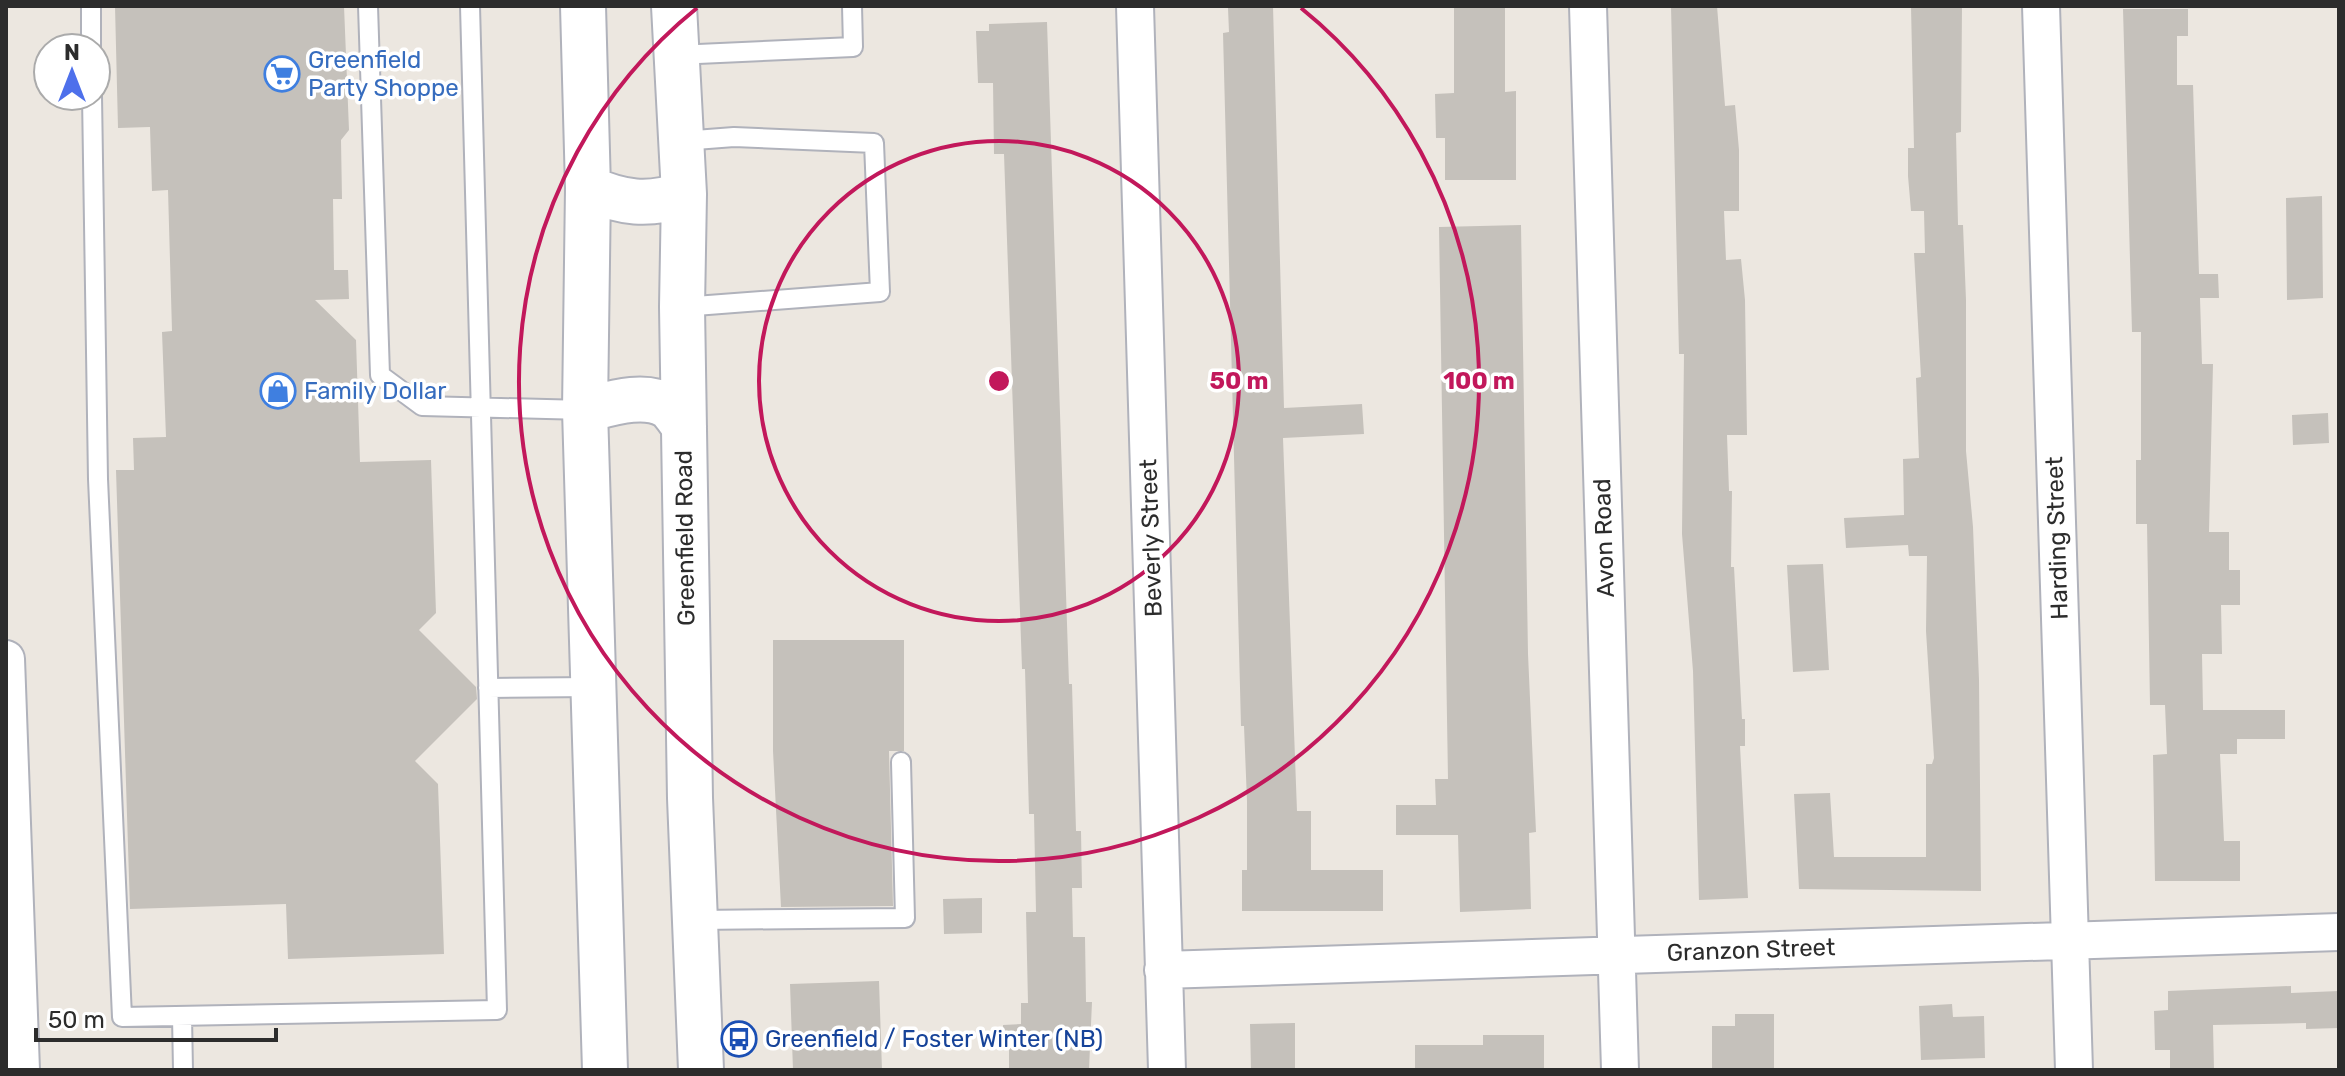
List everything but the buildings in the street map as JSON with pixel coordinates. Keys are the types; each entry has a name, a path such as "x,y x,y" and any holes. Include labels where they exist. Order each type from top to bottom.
{"main road":[{"path":"583,6 588,188 585,410 605,1070"},
{"name":"Greenfield Road","path":"674,6 684,194 682,307 690,798 701,1070"},
{"path":"588,188 618,201 641,203 662,202 684,194"},
{"path":"585,410 617,402 651,402 667,406 684,426"}],"street":[{"name":"Beverly Street","path":"1135,6 1167,1070"},
{"name":"Avon Road","path":"1588,6 1620,1070"},
{"name":"Harding Street","path":"2041,6 2074,1070"},
{"path":"6,659 21,1070"},
{"name":"Granzon Street","path":"1163,970 2339,932"}],"lane":[{"path":"91,6 91,32"},
{"path":"368,6 380,375 422,406 585,410"},
{"path":"92,112 98,479 122,1017 497,1010 470,6"},
{"path":"676,55 853,47 852,6"},
{"path":"681,141 734,137 874,143 880,292 682,307"},
{"path":"488,688 593,687"},
{"path":"697,920 905,918 901,762"},
{"path":"182,1016 183,1070"}],"place":[{"name":"Greenfield Party Shoppe","path":"282,74"},
{"name":"Family Dollar","path":"278,391"},
{"name":"Greenfield / Foster Winter (NB)","path":"739,1039"}]}
